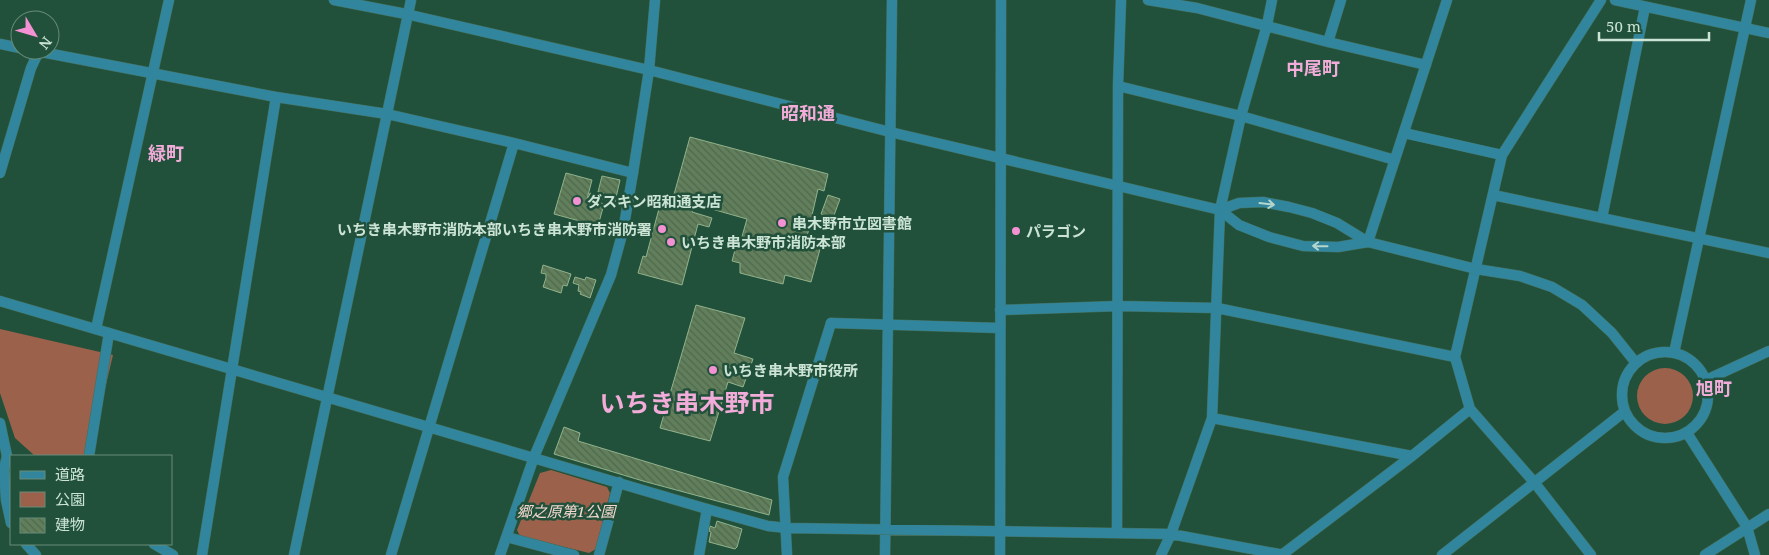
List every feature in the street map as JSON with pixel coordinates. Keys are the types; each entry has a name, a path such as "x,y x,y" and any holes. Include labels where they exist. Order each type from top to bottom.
{"street":[{"path":"96,329 169,0"},
{"path":"334,0 406,14 649,70 890,132 1220,210 1239,225 1269,237 1303,246 1338,247 1368,242"},
{"path":"294,555 387,114 406,14 411,0"},
{"path":"500,555 534,457 611,275 623,231 633,173 649,70 655,0"},
{"path":"885,555 892,0"},
{"path":"1000,555 1001,0"},
{"path":"1117,534 1118,86 1121,0"},
{"path":"1148,0 1198,4 1328,42 1426,65"},
{"path":"1161,555 1171,534 1212,418 1220,210 1241,116 1267,25 1272,0"},
{"path":"1328,42 1341,0"},
{"path":"1368,242 1447,0"},
{"path":"1592,555 1534,482 1470,409 1455,358 1502,155 1601,0"},
{"path":"1615,0 1769,34"},
{"path":"1674,352 1751,0"},
{"path":"1602,218 1645,6"},
{"path":"60,55 276,97 387,114 633,173"},
{"path":"0,173 33,60"},
{"path":"1118,86 1241,116 1395,160"},
{"path":"202,555 276,97"},
{"path":"1404,133 1502,155"},
{"path":"391,555 514,143"},
{"path":"1492,194 1769,254"},
{"path":"1220,210 1239,203 1263,202 1289,207 1312,213 1337,223 1368,242 1476,269 1520,276 1552,287 1582,305 1612,334 1636,363"},
{"path":"0,301 707,509 768,526 787,528 1171,534 1284,554 1470,409"},
{"path":"1000,310 1119,306 1216,308 1455,358"},
{"path":"787,555 783,477 831,323 1000,328"},
{"path":"90,455 109,333"},
{"path":"1706,380 1769,351"},
{"path":"1660,352 1674,352 1688,358 1699,368 1706,380 1709,395 1706,410 1699,423 1687,433 1673,438 1658,438 1644,434 1632,424 1624,412 1622,391 1624,380 1636,363 1647,356 1660,352"},
{"path":"1442,555 1624,412"},
{"path":"1212,418 1412,456"},
{"path":"0,423 9,458 4,469 6,500 10,518"},
{"path":"1687,433 1747,527 1756,555"},
{"path":"599,555 619,482"},
{"path":"699,555 707,509"},
{"path":"1705,555 1769,514"},
{"path":"507,537 574,555"},
{"path":"27,545 36,555"},
{"path":"156,545 173,555"}],"green space":[{"path":"0,329 113,355 89,455 34,455 15,438 0,393"},
{"path":"1665,368 1676,370 1685,376 1691,385 1693,396 1691,407 1685,416 1676,422 1665,424 1654,422 1645,416 1639,407 1637,396 1639,385 1645,376 1654,370"},
{"name":"郷之原第1公園","path":"551,470 607,487 610,493 596,549 589,553 520,536 517,530 540,473"}],"building":[{"path":"690,137 828,174 824,191 818,189 807,237 822,242 811,282 785,275 783,284 740,273 740,263 732,261 738,239 741,240 747,219 673,198"},
{"name":"ダスキン昭和通支店","path":"566,173 592,180 587,199 604,204 598,226 554,214"},
{"path":"602,176 620,180 615,202 599,198 601,192 598,192"},
{"path":"590,193 595,195 594,199 588,198"},
{"path":"828,195 840,199 833,218 821,214"},
{"name":"いちき串木野市消防本部","path":"665,201 693,208 692,212 712,218 709,227 698,224 682,285 638,273 643,256 646,257 660,205 663,206"},
{"path":"543,265 571,274 567,286 563,285 561,293 543,287 546,274 541,273"},
{"path":"575,277 585,280 586,277 596,280 590,298 580,294 581,292 578,291 579,285 573,283"},
{"name":"いちき串木野市役所","path":"696,305 745,318 734,353 753,359 743,387 728,382 710,441 660,428"},
{"path":"564,427 580,433 578,441 772,500 769,515 643,481 554,454"},
{"path":"717,521 742,529 735,549 709,542 710,526 715,528"}],"place":[{"name":"ダスキン昭和通支店","path":"577,201"},
{"name":"串木野市立図書館","path":"782,223"},
{"name":"いちき串木野市消防本部いちき串木野市消防署","path":"662,229"},
{"name":"パラゴン","path":"1016,231"},
{"name":"いちき串木野市消防本部","path":"671,242"},
{"name":"いちき串木野市役所","path":"713,370"}],"district":[{"name":"中尾町","path":"1313,68"},
{"name":"昭和通","path":"808,113"},
{"name":"緑町","path":"166,153"},
{"name":"旭町","path":"1714,388"},
{"name":"いちき串木野市","path":"687,402"}]}
